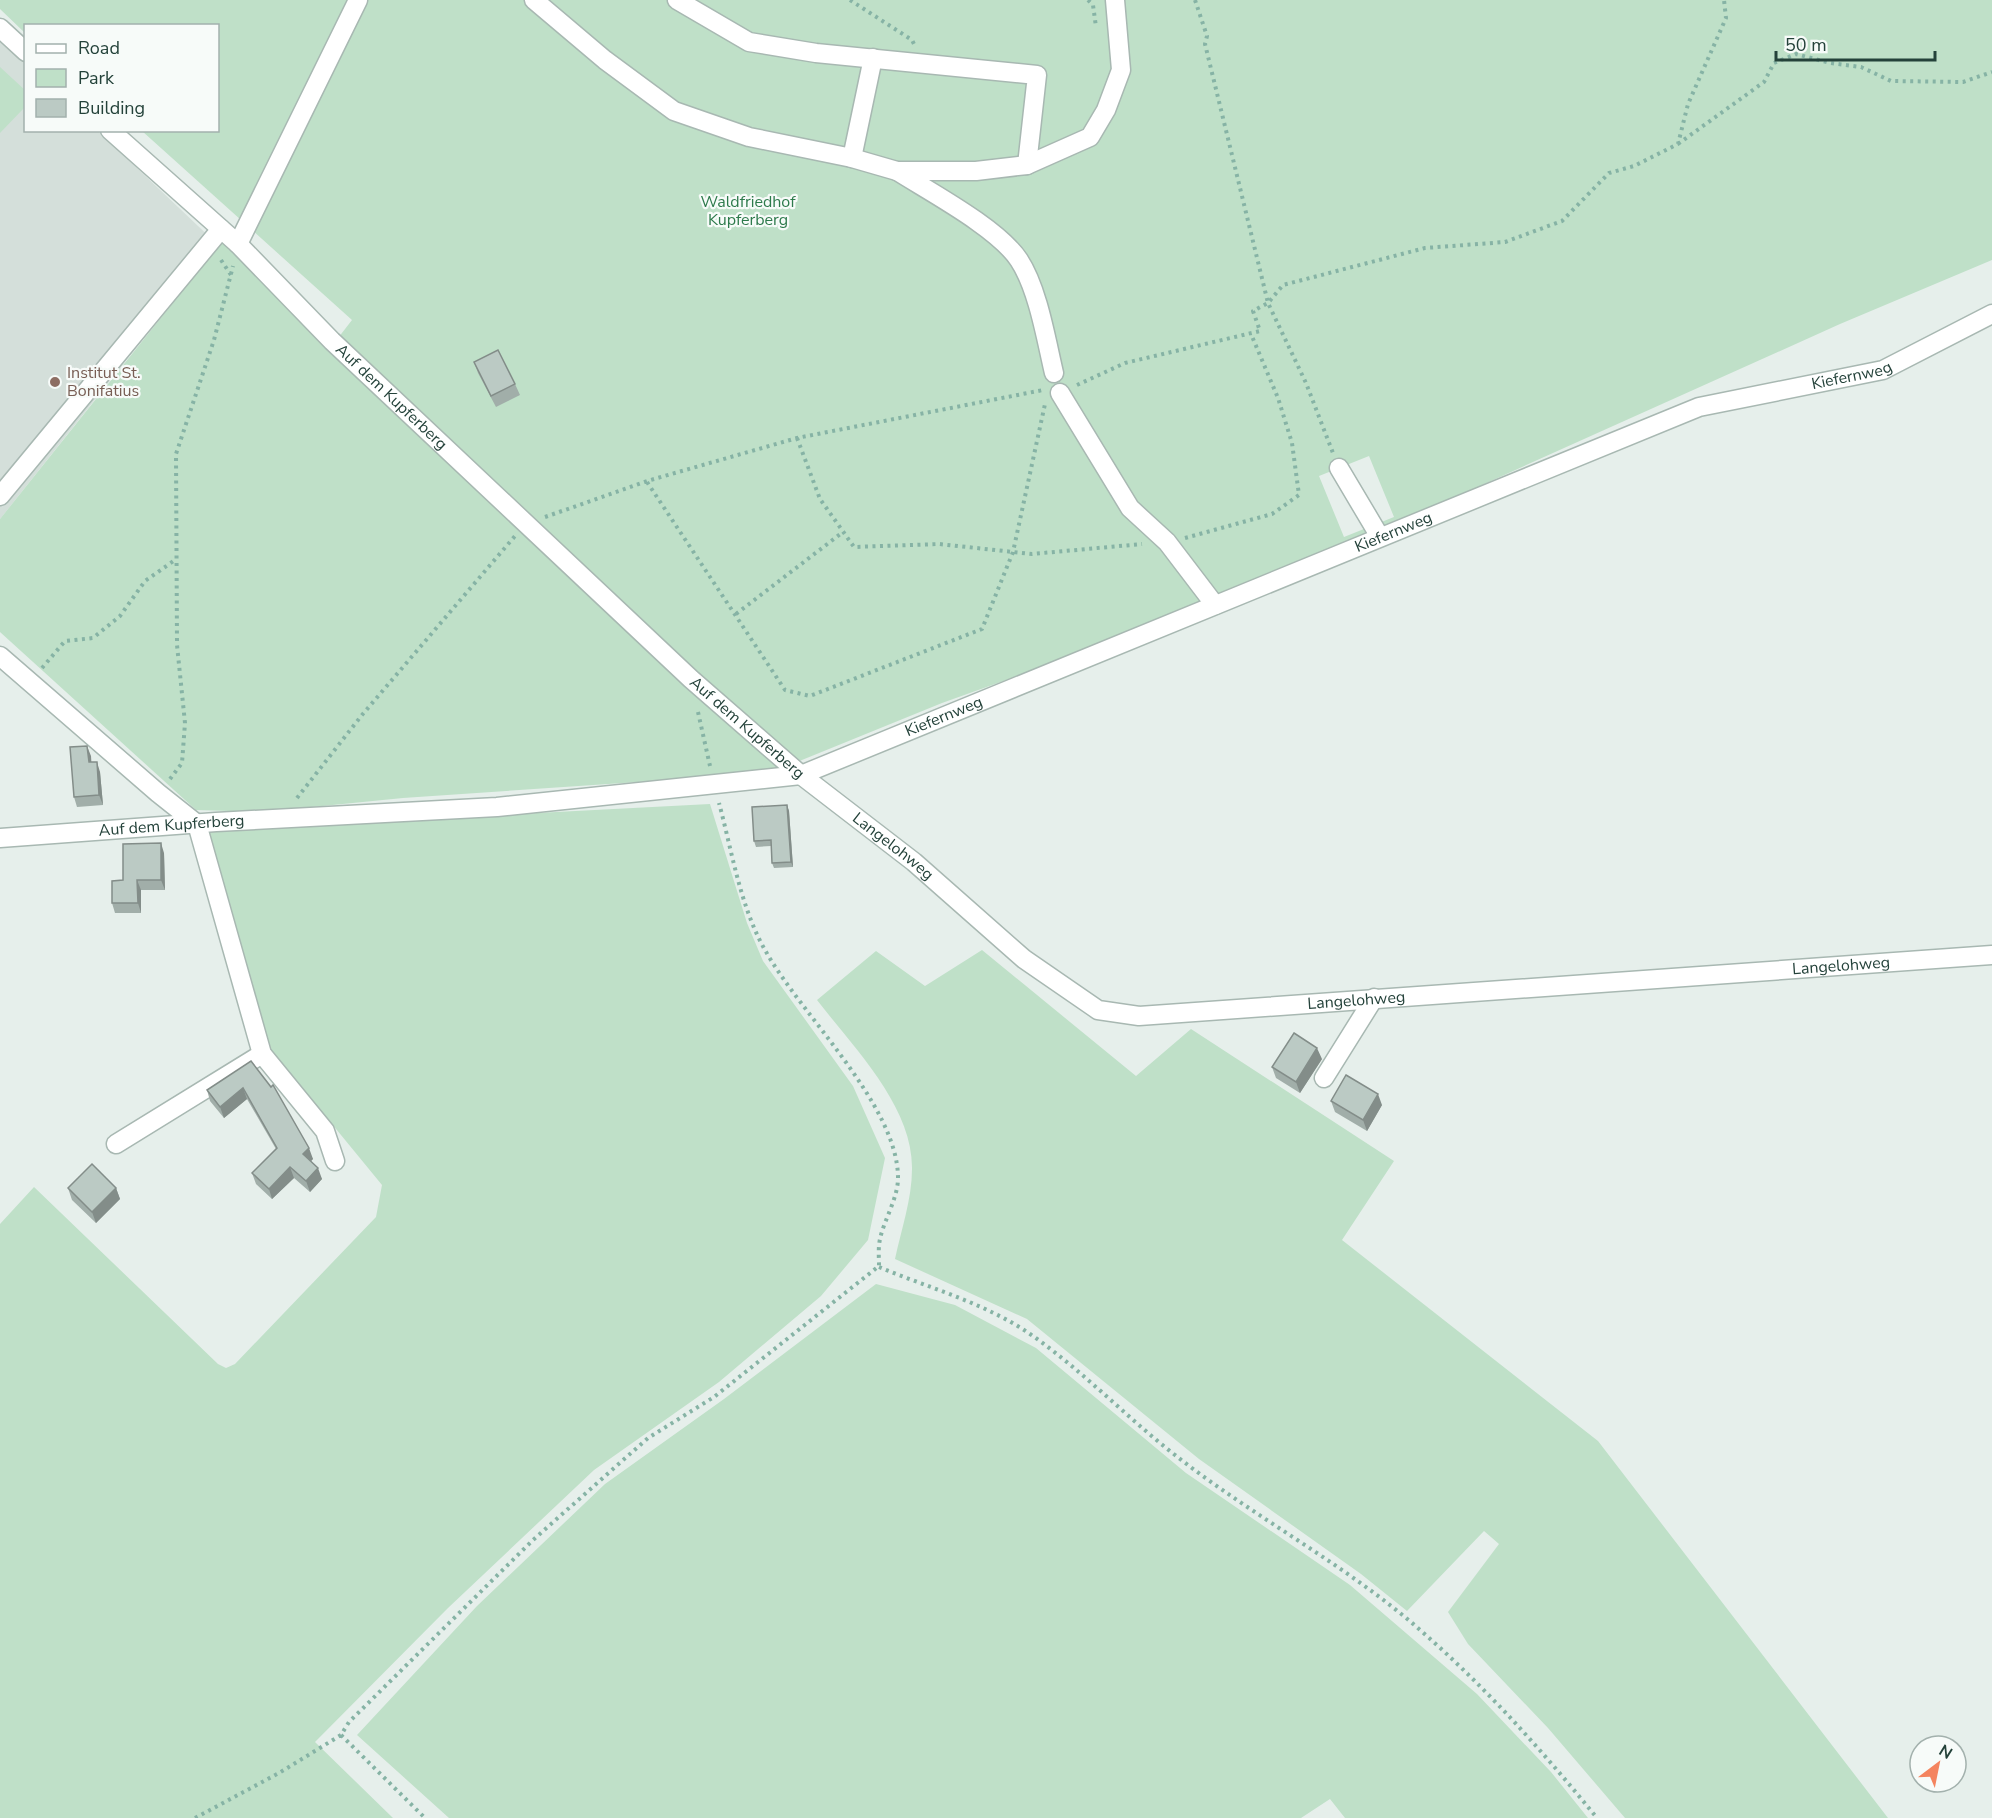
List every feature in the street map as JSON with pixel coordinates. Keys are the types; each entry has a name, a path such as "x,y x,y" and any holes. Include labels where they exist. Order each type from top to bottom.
{"street":[{"path":"238,244 358,0"},
{"path":"534,0 605,60 674,111 749,137 852,158 897,171 976,171 1027,165 1090,137 1106,110 1120,70 1115,0"},
{"path":"677,0 749,42 1037,75 1027,165"},
{"path":"0,28 24,50"},
{"path":"852,158 873,58"},
{"name":"Auf dem Kupferberg","path":"112,132 238,244 332,341 691,679 801,775"},
{"path":"897,171 983,226 1019,259 1039,309 1054,373"},
{"path":"0,496 221,230"},
{"name":"Kiefernweg","path":"801,775 1699,407 1883,370 1992,314"},
{"path":"1060,393 1130,508 1167,542 1215,605"},
{"path":"1339,468 1380,537"},
{"path":"0,656 197,824 262,1054 325,1131 335,1161"},
{"name":"Auf dem Kupferberg","path":"0,838 497,807 801,775"},
{"name":"Langelohweg","path":"801,775 914,862 1024,959 1098,1010 1139,1016 1992,955"},
{"path":"1324,1077 1374,998"},
{"path":"116,1144 262,1054"}],"path":[{"path":"1195,0 1207,36 1205,44 1269,303 1306,383 1339,468"},
{"path":"1678,144 1688,104 1726,18 1724,0"},
{"path":"853,1 912,40 919,62"},
{"path":"1060,393 1125,363 1260,331 1253,311 1269,303 1283,285 1425,248 1505,242 1562,221 1609,173 1634,166 1678,144 1764,82 1774,63 1796,54 1830,63 1861,67 1891,81 1963,82 1992,72"},
{"path":"158,793 182,763 185,723 177,645 177,454 214,340 238,244"},
{"path":"797,438 820,499 854,547 939,544 1032,554 1167,542 1272,514 1299,495 1292,443 1278,398 1251,334"},
{"path":"280,820 362,715 526,524 647,481 797,438 1048,388 1013,552 982,628 810,696 785,690 647,481"},
{"path":"736,614 843,531"},
{"path":"31,682 65,641 93,638 120,616 144,581 176,559"},
{"path":"691,679 714,783 747,908 764,949 810,1018 866,1092 889,1133 898,1179 879,1240 879,1266"},
{"path":"195,1818 279,1773 341,1735 349,1722 533,1540 648,1438 714,1397 879,1266"},
{"path":"879,1266 969,1302 1029,1333 1086,1377 1175,1455 1356,1581 1428,1636 1538,1745 1597,1818"},
{"path":"341,1735 425,1818"}],"shaded area":[{"name":"Institut St. Bonifatius","path":"0,37 24,60 24,132 99,132 218,245 0,519"}],"green space":[{"name":"Waldfriedhof Kupferberg","path":"0,0 1992,0 1992,260 1840,324 1215,605 942,703 770,773 403,798 262,812 196,810 0,632 0,519 224,239 328,351 352,320 143,132 219,132 219,24 24,24 24,32 0,9","holes":["1369,456 1394,517 1344,537 1319,476"]},
{"path":"0,67 24,89 24,108 0,133"},
{"path":"710,804 747,923 763,961 853,1086 885,1158 868,1240 821,1296 719,1382 594,1470 448,1608 315,1742 393,1818 0,1818 0,1224 34,1187 218,1364 226,1368 235,1364 376,1217 382,1185 268,1046 206,835 215,830"},
{"path":"982,950 1136,1076 1191,1029 1394,1161 1342,1240 1598,1441 1888,1818 1625,1818 1548,1728 1468,1644 1448,1612 1499,1544 1484,1531 1407,1611 1361,1574 1199,1459 1027,1319 895,1259 910,1192 912,1169 910,1146 903,1123 892,1100 863,1058 817,1000 876,951 925,986"},
{"path":"876,1284 955,1305 1036,1348 1186,1473 1350,1585 1477,1694 1551,1772 1588,1818 1345,1818 1330,1799 1301,1818 449,1818 357,1735 477,1606 605,1484 724,1399"}],"building":[{"path":"498,350 515,384 491,396 474,362"},
{"path":"87,746 89,762 97,762 99,795 74,797 70,747"},
{"path":"787,805 791,862 772,863 771,840 754,841 752,807"},
{"path":"161,843 161,880 137,880 138,903 112,903 112,881 123,880 123,844"},
{"path":"1294,1033 1317,1048 1296,1082 1272,1067"},
{"path":"251,1061 271,1087 273,1085 309,1148 303,1154 318,1168 306,1181 290,1167 269,1189 252,1173 277,1148 243,1088 220,1107 207,1090"},
{"path":"1346,1075 1378,1094 1363,1120 1331,1101"},
{"path":"92,1164 116,1188 92,1212 68,1188"}],"place":[{"name":"Institut St. Bonifatius","path":"55,382"}]}
